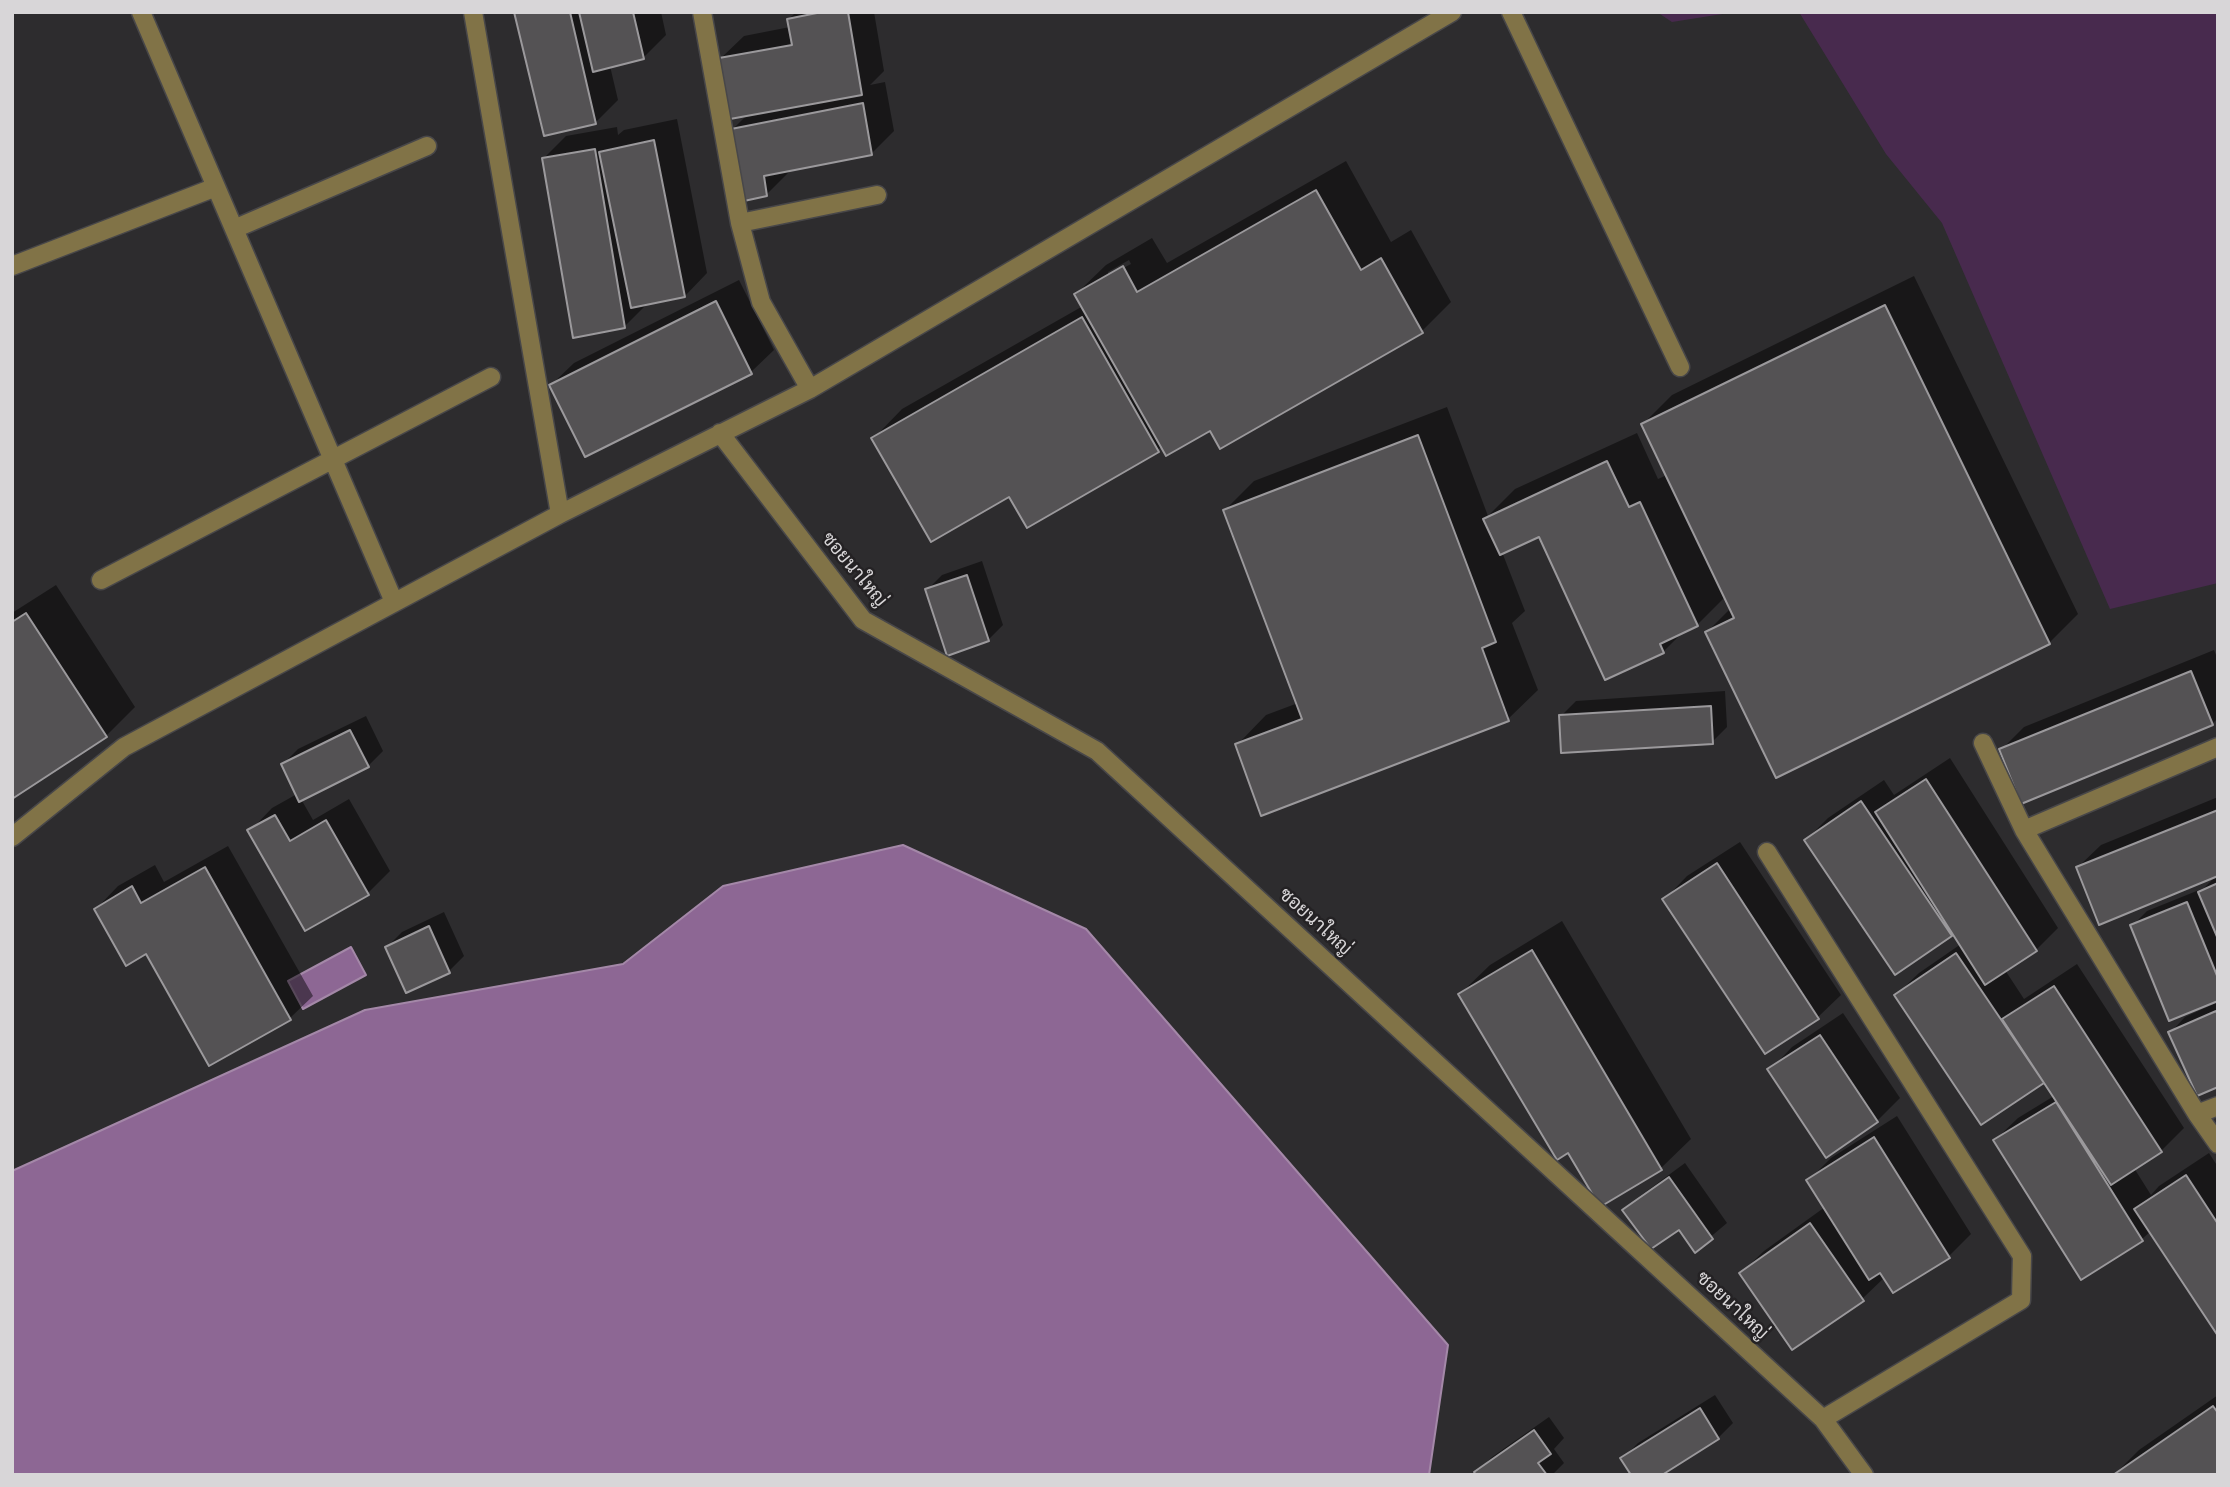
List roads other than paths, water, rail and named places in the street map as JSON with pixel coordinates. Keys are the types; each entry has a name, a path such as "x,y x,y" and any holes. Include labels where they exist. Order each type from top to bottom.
{"street":[{"path":"473,12 560,513"},
{"path":"702,12 740,223 761,302 810,389"},
{"path":"12,837 124,747 560,513 810,389 1452,12"},
{"path":"1511,12 1680,367"},
{"path":"148,15 216,187 394,602"},
{"path":"234,229 427,146"},
{"path":"12,266 216,187"},
{"path":"740,223 877,195"},
{"path":"101,580 491,377"},
{"name":"ซอยนาใหญ่","path":"720,433 863,620 1097,751 1823,1419 1864,1475"},
{"path":"1983,743 2024,830 2218,1144"},
{"path":"2024,830 2218,747"},
{"path":"1767,852 2022,1256 2021,1300 1823,1419"},
{"path":"2197,1114 2218,1106"}]}
